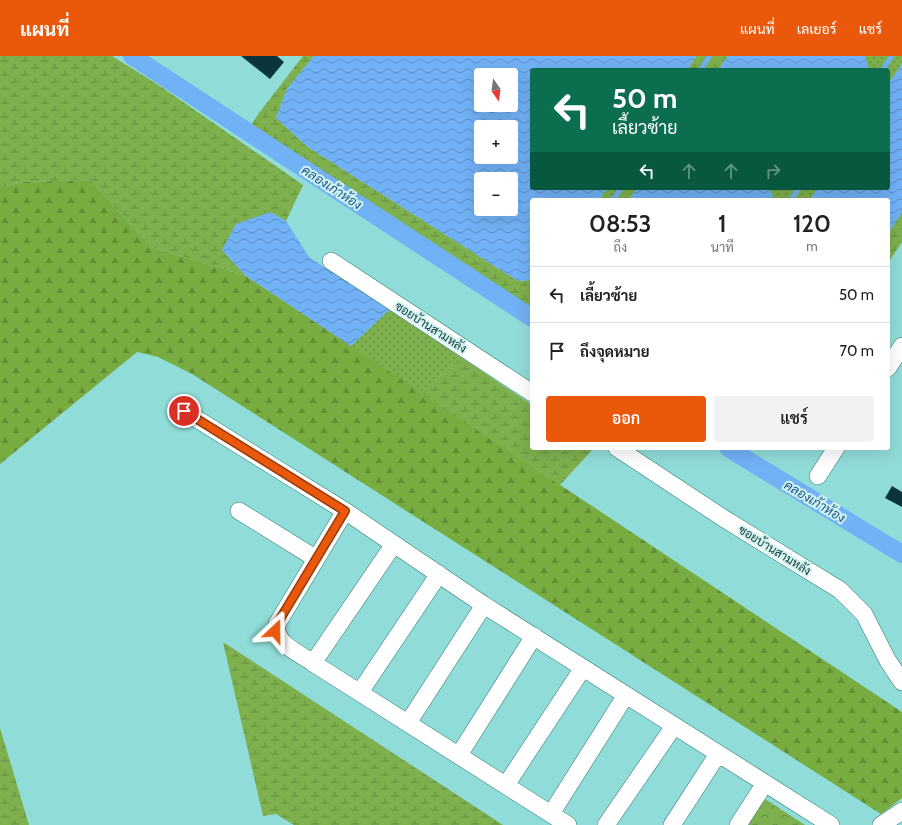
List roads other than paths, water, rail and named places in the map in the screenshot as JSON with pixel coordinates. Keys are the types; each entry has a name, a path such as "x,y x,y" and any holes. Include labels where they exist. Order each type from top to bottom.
{"street":[{"name":"ซอยบ้านสามหลัง","path":"331,261 530,392"},
{"path":"890,365 902,346"},
{"path":"184,411 345,511 583,668 831,825"},
{"name":"ซอยบ้านสามหลัง","path":"620,450 723,518 840,590 864,614 888,661 902,682"},
{"path":"818,476 835,450"},
{"path":"239,511 315,558"},
{"path":"345,511 315,558 277,624 275,631 279,640 568,825"},
{"path":"313,663 394,544"},
{"path":"360,692 439,574"},
{"path":"408,723 484,604"},
{"path":"459,755 534,636"},
{"path":"506,786 583,668"},
{"path":"551,814 626,695"},
{"path":"606,825 674,726"},
{"path":"672,825 718,754"},
{"path":"738,825 765,783"},
{"path":"881,825 902,811"}],"water":[{"path":"314,56 696,56 688,68 530,68 530,190 606,190 600,198 530,198 530,280 518,281 308,147 276,118 287,89"},
{"path":"728,56 865,56 869,68 719,68"},
{"path":"902,64 902,212 890,231 890,198 811,198 817,190 890,190 890,81"},
{"path":"636,190 770,190 773,198 630,198"},
{"path":"270,212 286,221 309,257 389,310 351,346 246,276 222,250 236,224"}],"waterway":[{"name":"คลองเก้าห้อง","path":"132,56 530,317"},
{"path":"702,68 709,56"},
{"path":"883,68 892,56"},
{"path":"614,198 620,190"},
{"path":"792,198 798,190"},
{"name":"คลองเก้าห้อง","path":"731,450 902,554"}]}
